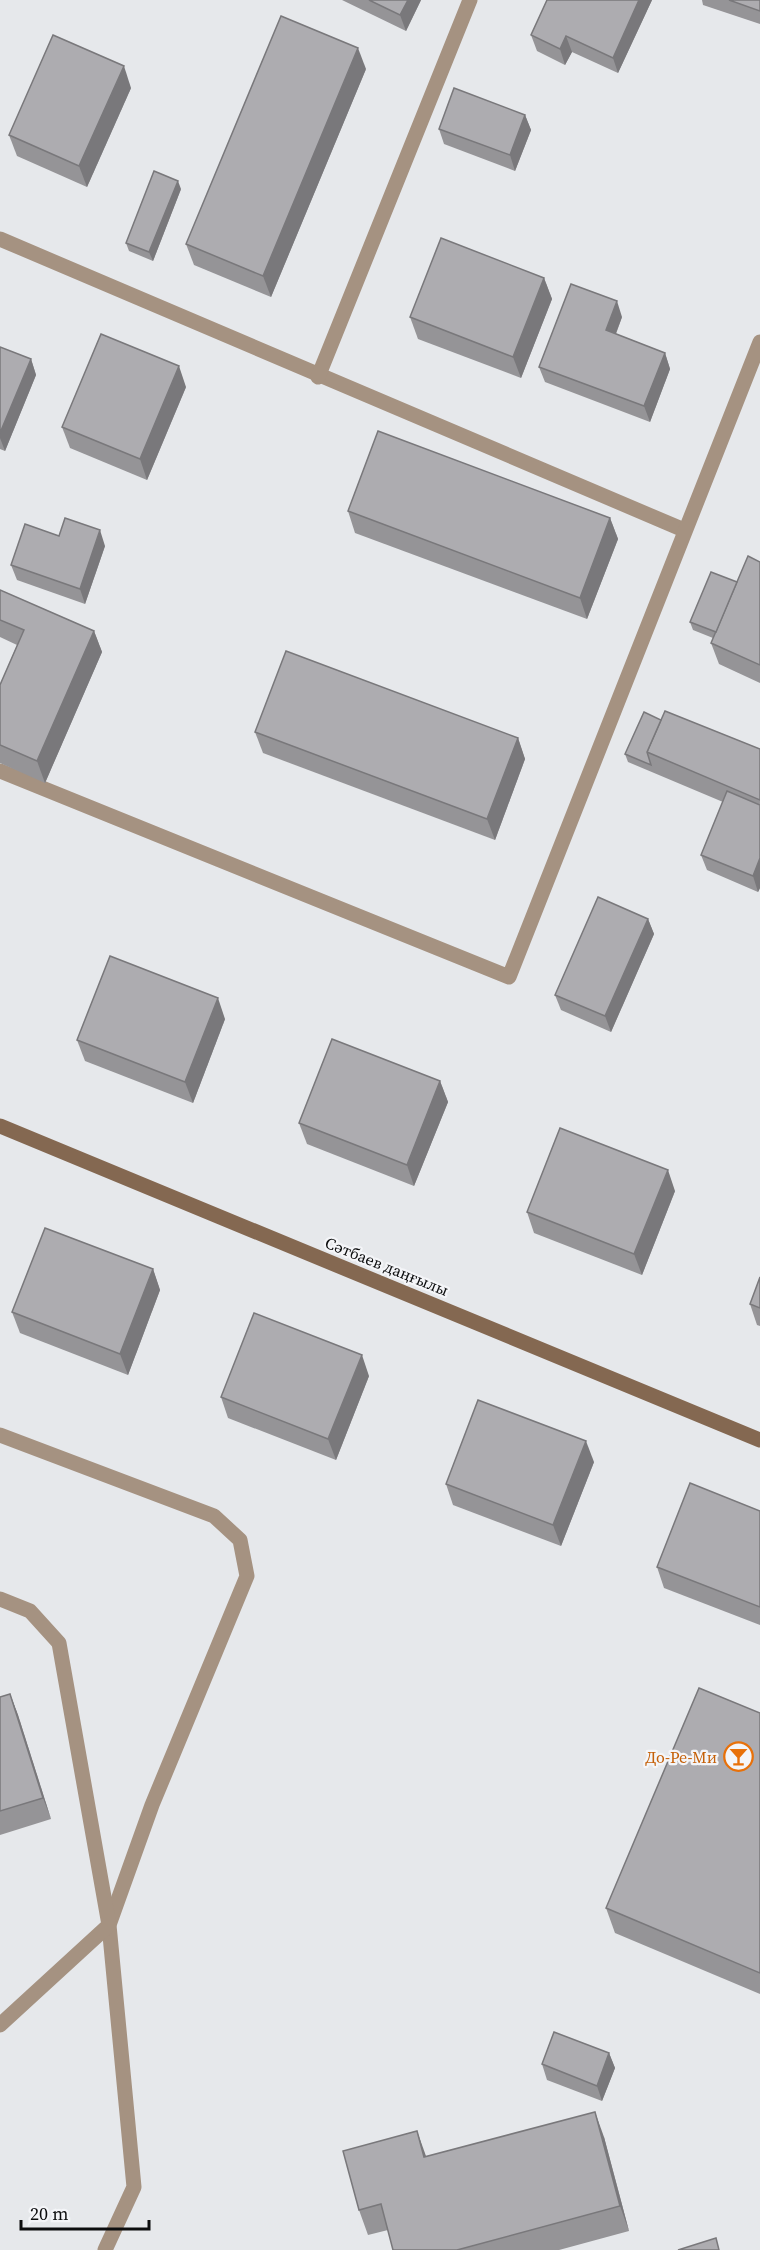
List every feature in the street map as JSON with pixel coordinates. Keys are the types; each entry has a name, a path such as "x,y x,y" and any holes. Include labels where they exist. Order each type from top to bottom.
{"street":[{"path":"318,377 470,0"},
{"path":"0,239 318,377 684,530"},
{"path":"0,771 509,976 760,342"},
{"name":"Сәтбаев даңғылы","path":"0,1126 760,1440"},
{"path":"0,1435 214,1516 240,1539 247,1576 152,1805 109,1925 0,2025"},
{"path":"0,1599 30,1611 59,1643 109,1925 134,2187 105,2250"}],"building":[{"path":"369,0 408,0 400,15"},
{"path":"547,0 639,0 613,58 566,36 560,49 531,35"},
{"path":"729,0 760,0 760,11"},
{"path":"281,16 358,48 263,276 186,244"},
{"path":"53,35 124,66 79,166 9,135"},
{"path":"454,88 525,115 510,155 439,129"},
{"path":"154,171 178,181 149,252 126,243"},
{"path":"441,238 544,278 513,357 410,317"},
{"path":"571,284 617,301 606,330 665,353 644,406 539,367"},
{"path":"101,334 179,366 140,459 62,427"},
{"path":"0,347 31,359 0,433"},
{"path":"378,431 610,518 580,598 348,511"},
{"path":"65,518 100,530 80,589 11,565 25,524 59,536"},
{"path":"748,556 760,562 760,665 711,643"},
{"path":"711,572 737,582 716,632 690,622"},
{"path":"0,590 94,631 37,761 0,745 0,685 24,630 0,620"},
{"path":"286,651 518,738 487,819 255,732"},
{"path":"665,711 760,749 760,800 647,752"},
{"path":"644,712 661,720 647,752 651,765 625,754"},
{"path":"727,791 760,805 760,858 753,876 701,855"},
{"path":"598,897 648,919 605,1016 555,995"},
{"path":"110,956 218,998 185,1082 77,1040"},
{"path":"332,1039 440,1081 407,1165 299,1123"},
{"path":"560,1128 668,1170 634,1254 527,1212"},
{"path":"45,1228 153,1269 120,1354 12,1312"},
{"path":"760,1277 760,1308 750,1304"},
{"path":"254,1313 362,1355 328,1439 221,1397"},
{"path":"478,1400 586,1441 553,1525 446,1484"},
{"path":"690,1483 760,1511 760,1607 657,1567"},
{"path":"699,1688 760,1713 760,1973 606,1908"},
{"path":"10,1694 43,1798 0,1811 0,1697"},
{"path":"554,2032 609,2053 597,2086 542,2064"},
{"path":"595,2112 620,2206 457,2250 393,2250 381,2204 359,2210 343,2151 417,2131 424,2157"},
{"path":"716,2238 719,2250 678,2250"}],"place":[{"name":"До-Ре-Ми","path":"738,1757"}]}
